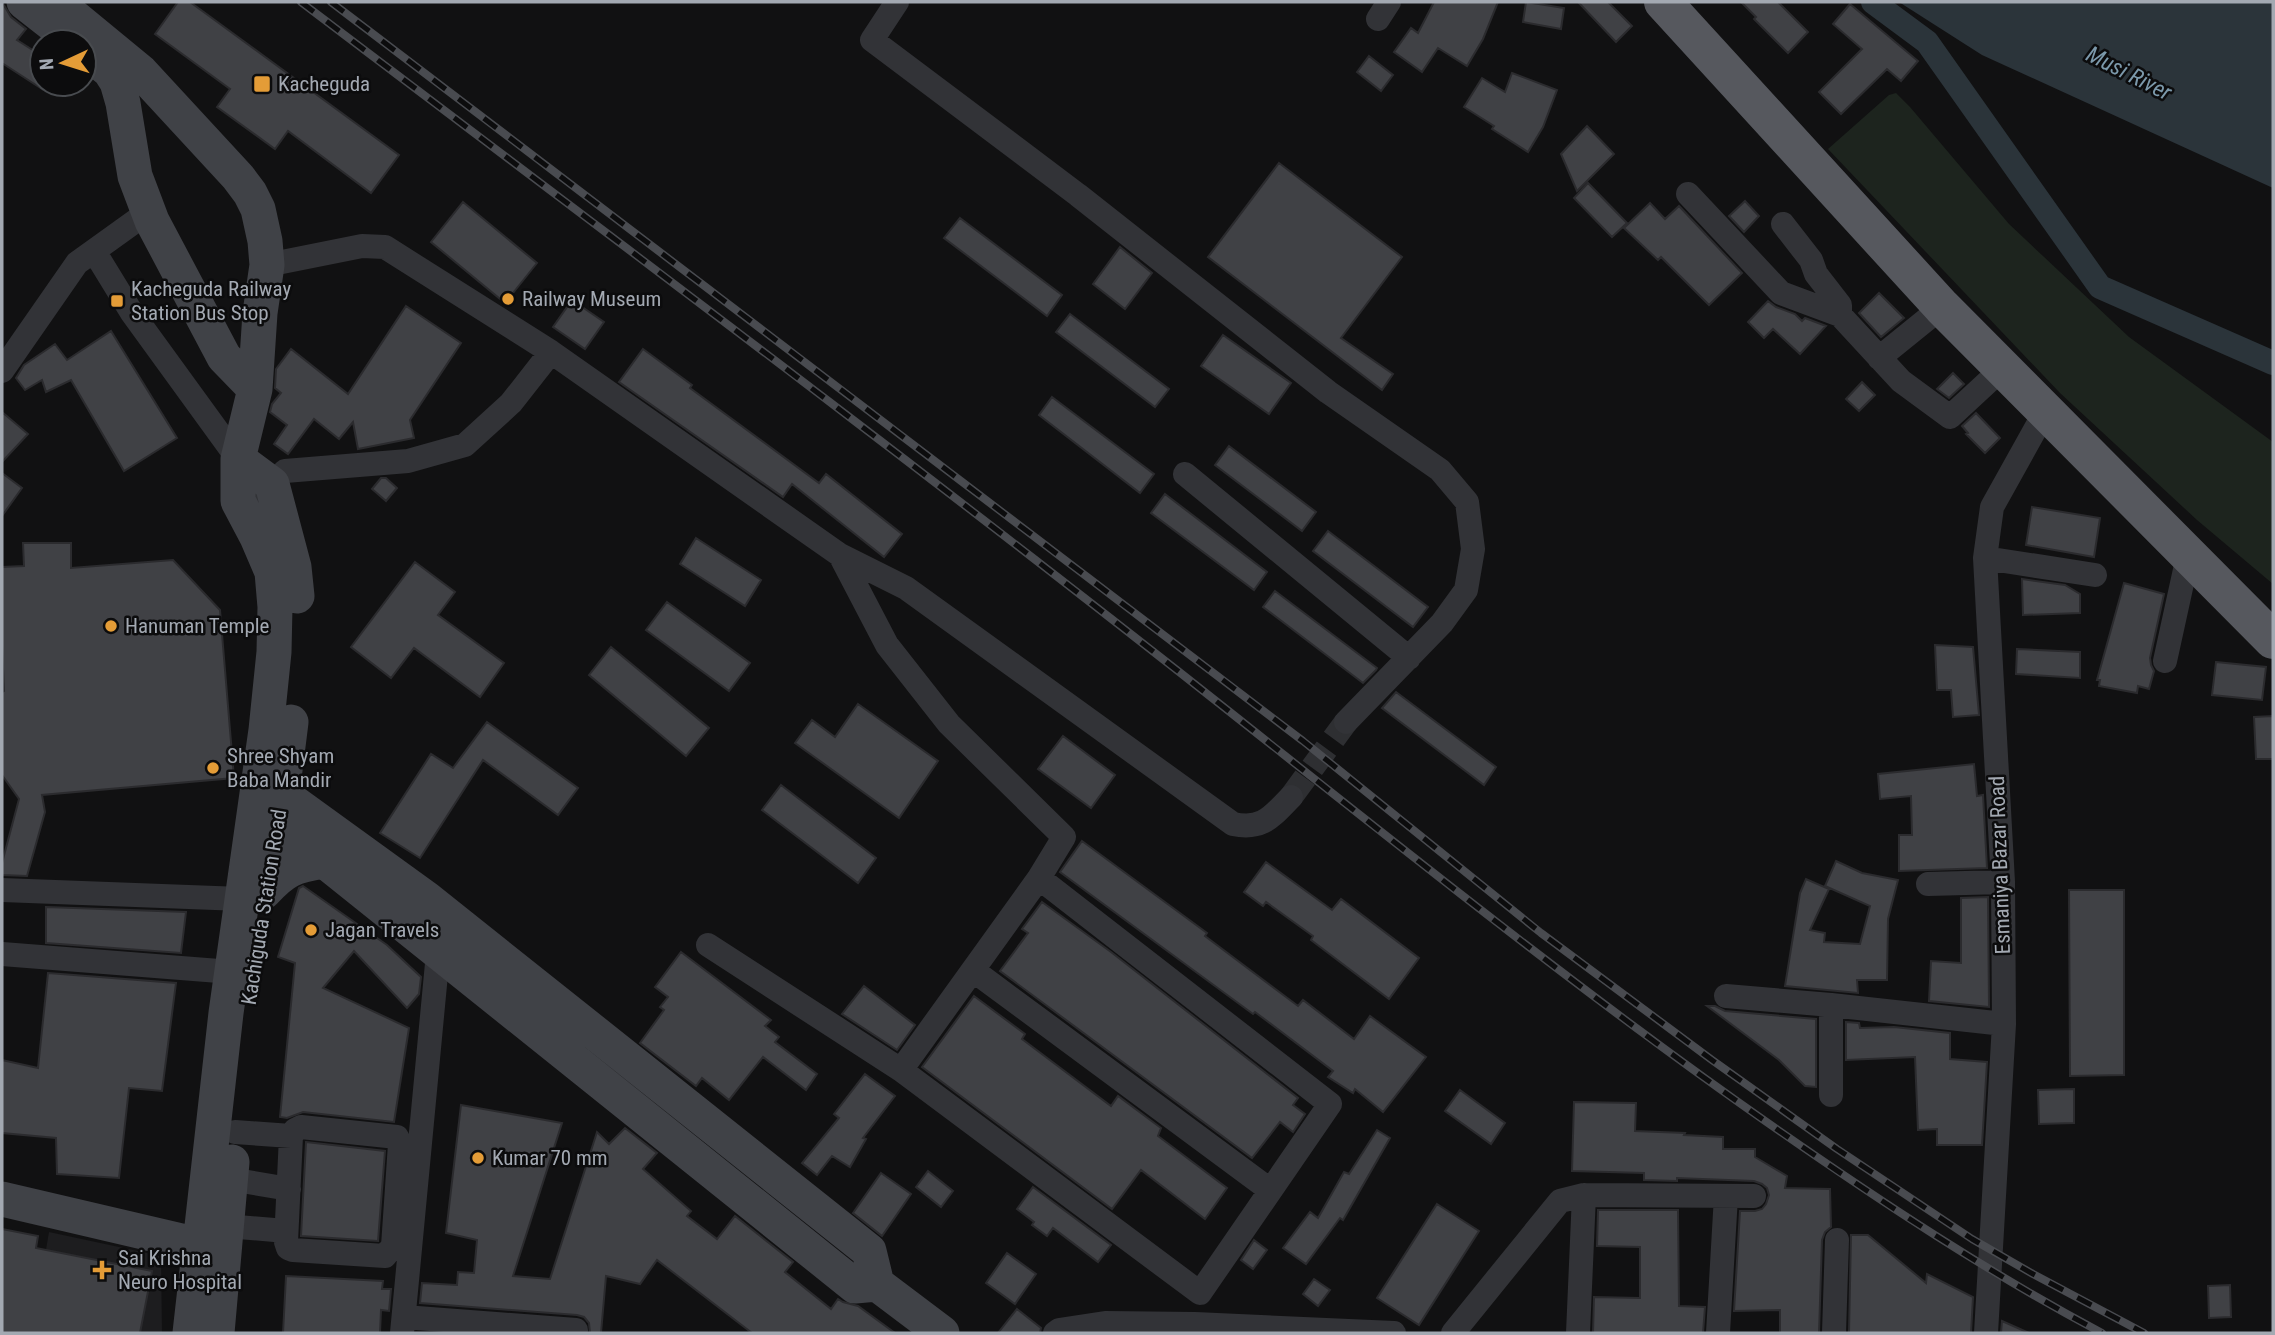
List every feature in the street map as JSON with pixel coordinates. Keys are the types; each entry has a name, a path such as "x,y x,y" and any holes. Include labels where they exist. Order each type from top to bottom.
{"highway":[{"path":"1663,2 1942,307 2273,640"}],"main road":[{"path":"24,2 57,28"},
{"name":"Kachiguda Station Road","path":"56,2 154,84 238,177 258,209 267,265 260,313 255,389 238,459 238,501 272,572 275,607 268,802"},
{"path":"98,61 110,71 117,82 135,176 148,212 225,357 255,389"},
{"path":"238,459 272,484"},
{"name":"Kachiguda Station Road","path":"217,1333 216,1240 232,972 253,895 268,802 293,704 298,639 293,567 272,484"},
{"path":"268,802 324,861 855,1286 877,1284"},
{"path":"268,802 427,899 869,1251 877,1284 922,1327"},
{"path":"253,895 279,875 298,865 324,861"},
{"name":"Kachiguda Station Road","path":"190,1333 230,1179 255,944 253,895"},
{"path":"2,1199 216,1240"}],"street":[{"path":"897,2 872,40 1078,195 1328,392 1440,470 1467,502 1473,549 1466,590 1442,623 1346,722"},
{"path":"1688,194 1781,293 1840,315 1901,381 1950,417 2004,367"},
{"path":"2,371 77,263 148,212"},
{"path":"1783,224 1811,260 1816,274 1840,306 1840,315"},
{"path":"267,265 362,246 385,247 551,352 840,555 906,587 1233,824 1249,827 1266,822 1291,797"},
{"path":"94,251 132,313 238,459"},
{"path":"1879,358 1942,307"},
{"path":"238,501 272,484 285,471 408,461 465,445 511,403 551,352"},
{"name":"Esmaniya Bazar Road","path":"1986,1333 2004,1024 2003,882 1985,558 1992,507 2046,410"},
{"path":"1185,474 1409,658"},
{"path":"840,555 887,645 949,724 1064,837 1039,878 974,971 901,1070"},
{"path":"2165,661 2188,556"},
{"path":"1985,558 2095,575"},
{"path":"708,945 901,1070 1200,1293 1330,1104 1039,878"},
{"path":"1928,884 2003,882"},
{"path":"2,890 253,895"},
{"path":"438,953 403,1325 576,1331"},
{"path":"2,954 232,972"},
{"path":"974,971 1270,1190"},
{"path":"1726,996 1832,1004 2004,1024"},
{"path":"1831,1095 1832,1004"},
{"path":"301,1127 397,1138 400,1144 393,1247 385,1256 288,1248 286,1231 289,1188 291,1136 301,1127"},
{"path":"235,1132 291,1136"},
{"path":"230,1179 289,1188"},
{"path":"1578,1333 1584,1195"},
{"path":"1453,1333 1560,1202 1584,1195 1754,1196"},
{"path":"1718,1333 1726,1196"},
{"path":"216,1240 286,1231"},
{"path":"1834,1333 1837,1240"},
{"path":"1055,1333 1059,1330 1105,1323 1194,1329 1394,1333"}],"shaded area":[{"path":"1896,93 2009,224 2129,337 2273,442 2273,584 2197,520 2060,393 1828,149 1889,95"},
{"name":"Sai Krishna Neuro Hospital","path":"49,1232 161,1256 162,1333 2,1333 2,1283 39,1291"}],"water":[{"name":"Musi River","path":"1899,2 2273,2 2273,188 1982,55"}],"building":[{"path":"2,2 11,17 26,29 17,40 28,47 28,80 2,63"},
{"path":"178,2 190,2 399,155 371,193 288,131 275,149 217,107 230,89 155,34"},
{"path":"1434,2 1498,2 1483,39 1467,66 1438,48 1422,72 1394,52 1411,28 1418,33"},
{"path":"1526,2 1564,8 1561,29 1523,22"},
{"path":"1578,2 1608,2 1632,26 1616,42"},
{"path":"1741,2 1778,2 1808,32 1788,53"},
{"path":"1850,4 1918,61 1901,81 1887,69 1841,114 1819,92 1862,49 1833,24"},
{"path":"1369,56 1393,75 1381,91 1357,72"},
{"path":"1512,73 1557,90 1543,127 1528,152 1464,107 1482,78 1505,92"},
{"path":"1587,126 1614,154 1577,191 1561,154"},
{"path":"1279,163 1402,257 1341,338 1393,374 1382,390 1208,257"},
{"path":"1588,183 1627,223 1612,237 1574,198"},
{"path":"1745,201 1759,216 1744,232 1729,216"},
{"path":"463,202 537,263 505,303 431,242"},
{"path":"1650,203 1665,219 1679,206 1742,273 1709,305 1661,257 1658,260 1624,228"},
{"path":"960,218 1062,295 1047,316 944,238"},
{"path":"1120,247 1152,273 1125,309 1093,284"},
{"path":"1879,293 1904,318 1881,337 1859,313"},
{"path":"572,300 604,322 585,349 553,327"},
{"path":"1768,301 1795,314 1802,321 1805,318 1826,326 1800,354 1773,329 1764,338 1748,322"},
{"path":"406,306 461,343 410,420 414,438 358,449 353,422 339,439 314,419 288,454 274,444 287,425 270,412 272,404 281,393 275,388 276,369 291,349 348,394"},
{"path":"1070,314 1169,389 1155,407 1056,332"},
{"path":"111,331 177,438 124,471 71,380 46,392 42,380 25,390 16,378 24,365 55,344 67,360"},
{"path":"1223,335 1291,383 1269,414 1201,366"},
{"path":"643,349 692,385 690,388 819,483 826,474 902,534 884,557 792,484 783,497 619,382"},
{"path":"1953,373 1964,384 1949,398 1937,389"},
{"path":"1862,382 1875,395 1859,411 1846,399"},
{"path":"1052,397 1154,474 1140,493 1039,415"},
{"path":"2,412 28,434 2,462"},
{"path":"1976,413 2000,438 1985,453 1966,434 1968,433 1962,426"},
{"path":"1229,446 1316,512 1302,531 1215,465"},
{"path":"2,473 22,488 2,516"},
{"path":"381,478 386,478 397,488 386,501 372,489"},
{"path":"1165,494 1267,572 1254,590 1151,513"},
{"path":"2032,507 2100,518 2094,557 2026,545"},
{"path":"1328,531 1428,607 1413,627 1313,551"},
{"path":"696,538 761,580 745,606 680,564"},
{"path":"23,543 71,543 71,568 173,560 220,610 234,778 42,795 45,812 27,876 2,875 2,863 19,799 2,775 2,567 24,566"},
{"path":"415,562 455,592 438,615 504,663 480,697 414,648 391,678 351,647"},
{"path":"2022,579 2065,585 2080,594 2080,613 2023,615"},
{"path":"2124,583 2164,594 2150,658 2154,671 2149,689 2138,686 2137,693 2099,686 2100,680 2097,680"},
{"path":"1275,591 1377,668 1376,670 1363,683 1263,607"},
{"path":"667,602 750,663 729,691 646,630"},
{"path":"1935,645 1973,647 1979,715 1953,717 1951,690 1937,690"},
{"path":"611,647 709,728 686,756 589,675"},
{"path":"2017,649 2080,652 2080,678 2016,674"},
{"path":"2216,662 2266,667 2262,700 2212,695"},
{"path":"1396,692 1496,767 1484,785 1382,708"},
{"path":"858,704 938,761 899,818 795,743 812,720 835,737"},
{"path":"2273,716 2273,759 2256,759 2254,717"},
{"path":"487,722 578,788 558,815 483,760 420,858 380,833 431,754 453,768"},
{"path":"1063,736 1115,775 1091,808 1038,769"},
{"path":"1974,764 1977,796 1983,795 1987,868 1899,871 1899,835 1912,835 1911,796 1880,799 1878,774"},
{"path":"781,785 876,858 858,883 762,810"},
{"path":"1082,841 1207,933 1205,936 1298,1006 1303,1000 1354,1039 1370,1016 1426,1057 1383,1112 1355,1089 1353,1093 1328,1077 1333,1071 1060,872"},
{"path":"1836,861 1862,873 1898,880 1888,919 1887,980 1857,980 1858,993 1785,986 1800,893 1806,879 1829,889 1810,930 1825,933 1824,942 1860,944 1870,906 1825,886"},
{"path":"1266,862 1332,910 1341,899 1419,958 1389,999 1311,940 1313,936 1266,902 1263,906 1244,892"},
{"path":"303,886 387,945 421,977 419,994 407,1008 354,951 323,988 409,1028 394,1122 303,1112 287,1118 280,1117 295,963 278,957 299,888"},
{"path":"2069,890 2124,890 2124,1075 2070,1076"},
{"path":"1988,897 1989,1007 1929,1001 1931,961 1961,963 1961,898"},
{"path":"1042,902 1111,952 1298,1098 1293,1105 1305,1114 1293,1132 1280,1122 1252,1158 1000,971 1028,933 1022,929"},
{"path":"46,907 186,912 181,953 46,943"},
{"path":"681,952 771,1020 765,1026 779,1037 775,1042 817,1074 806,1090 763,1057 729,1100 702,1078 696,1086 640,1043 664,1010 660,1007 668,997 655,987"},
{"path":"48,973 176,983 162,1091 129,1088 119,1178 57,1174 56,1138 2,1133 2,1060 38,1068"},
{"path":"864,986 915,1025 897,1050 842,1014"},
{"path":"974,996 1025,1034 1022,1039 1111,1106 1118,1096 1161,1128 1158,1136 1227,1188 1205,1219 1141,1170 1112,1209 922,1067"},
{"path":"1707,1006 1715,1006 1725,1011 1816,1019 1816,1087 1805,1086 1779,1060"},
{"path":"1846,1022 1859,1023 1860,1028 1894,1027 1950,1033 1950,1059 1987,1062 1982,1145 1937,1145 1937,1129 1918,1130 1915,1057 1846,1060"},
{"path":"865,1074 895,1096 863,1138 866,1139 850,1167 832,1156 817,1175 802,1163 839,1118 834,1114"},
{"path":"2074,1089 2074,1123 2039,1124 2038,1090"},
{"path":"1460,1090 1505,1123 1491,1144 1445,1111"},
{"path":"1574,1102 1636,1103 1635,1131 1723,1137 1723,1149 1755,1149 1755,1157 1787,1176 1785,1188 1830,1189 1831,1227 1822,1240 1819,1333 1780,1333 1780,1310 1734,1311 1740,1211 1762,1209 1769,1195 1767,1188 1754,1181 1677,1178 1677,1181 1644,1180 1644,1173 1572,1171"},
{"path":"461,1105 562,1123 513,1276 550,1279 597,1132 609,1144 625,1128 657,1153 643,1169 691,1211 687,1216 717,1239 735,1216 793,1262 785,1272 831,1309 838,1299 858,1306 895,1333 752,1333 657,1260 640,1284 606,1276 601,1333 590,1333 589,1323 584,1317 577,1315 420,1303 422,1283 457,1285 458,1272 474,1273 477,1240 446,1233"},
{"path":"1377,1130 1390,1138 1343,1220 1340,1218 1306,1264 1283,1248 1310,1212 1318,1218 1344,1172 1349,1174"},
{"path":"306,1142 385,1151 378,1241 301,1236"},
{"path":"928,1171 953,1191 941,1207 916,1187"},
{"path":"881,1173 911,1194 882,1236 853,1213"},
{"path":"1033,1187 1111,1245 1098,1262 1053,1228 1047,1236 1017,1209"},
{"path":"1437,1204 1479,1231 1419,1325 1377,1298"},
{"path":"1598,1210 1678,1210 1679,1306 1705,1307 1703,1333 1593,1333 1594,1297 1640,1298 1640,1247 1597,1246"},
{"name":"Sai Krishna Neuro Hospital","path":"2,1229 38,1236 36,1248 152,1271 140,1333 2,1333"},
{"path":"1851,1235 1868,1235 1926,1283 1927,1274 1973,1297 1971,1333 1849,1333"},
{"path":"1254,1240 1267,1250 1253,1269 1241,1260"},
{"path":"1007,1253 1036,1274 1015,1304 986,1283"},
{"path":"286,1276 383,1281 382,1289 391,1289 389,1311 381,1310 380,1333 283,1333"},
{"path":"1314,1279 1330,1290 1318,1306 1303,1294"},
{"path":"2230,1285 2231,1317 2209,1318 2208,1286"},
{"path":"1017,1309 1041,1328 1040,1333 998,1333"},
{"path":"2002,1321 2029,1333 2001,1333"}],"waterway":[{"path":"1873,2 1927,42 2100,287 2273,363"}],"tunnel":[{"path":"1291,797 1346,722"}],"railway":[{"path":"301,2 960,502 1625,1019 1778,1130 1897,1210 1978,1262 2102,1333"},
{"path":"331,2 1303,741 1541,933 1712,1060 1837,1149 1972,1239 2144,1333"}],"place":[{"name":"Kacheguda","path":"262,84"},
{"name":"Railway Museum","path":"508,299"},
{"name":"Kacheguda Railway Station Bus Stop","path":"117,301"},
{"name":"Hanuman Temple","path":"111,626"},
{"name":"Shree Shyam Baba Mandir","path":"213,768"},
{"name":"Jagan Travels","path":"311,930"},
{"name":"Kumar 70 mm","path":"478,1158"},
{"name":"Sai Krishna Neuro Hospital","path":"102,1270"}]}
